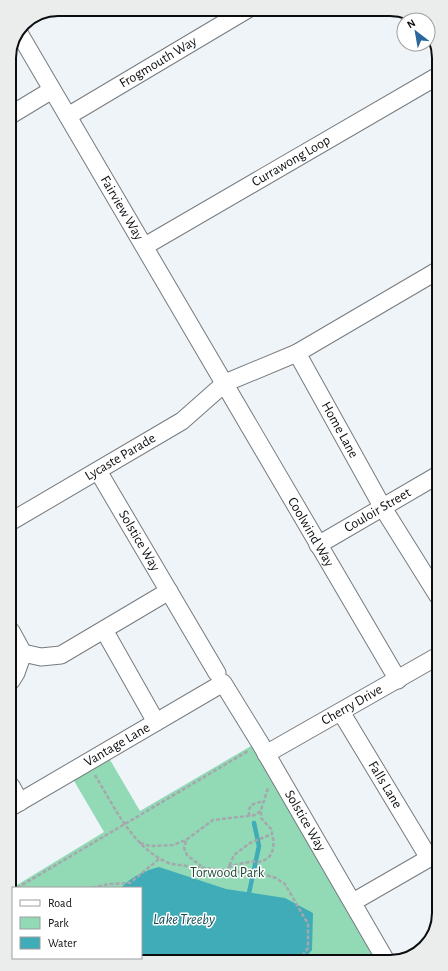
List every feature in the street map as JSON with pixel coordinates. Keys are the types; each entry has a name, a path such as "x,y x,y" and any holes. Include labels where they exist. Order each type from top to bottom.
{"street":[{"name":"Frogmouth Way","path":"68,116 236,16"},
{"name":"Fairview Way","path":"21,37 146,246 225,384"},
{"name":"Currawong Loop","path":"146,246 432,79"},
{"path":"16,108 52,90"},
{"path":"225,384 297,353 432,274"},
{"name":"Home Lane","path":"297,353 383,508 432,586"},
{"name":"Lycaste Parade","path":"16,519 182,421 225,384"},
{"name":"Coolwind Way","path":"225,384 398,680"},
{"name":"Solstice Way","path":"98,471 353,902 382,955"},
{"name":"Couloir Street","path":"318,545 432,479"},
{"path":"23,654 41,657 61,655 169,591"},
{"path":"104,630 156,722"},
{"path":"16,641 23,654 16,673"},
{"name":"Cherry Drive","path":"266,754 432,660"},
{"name":"Vantage Lane","path":"16,804 156,722 220,678"},
{"name":"Falls Lane","path":"342,712 432,852"},
{"path":"353,902 432,856"}],"path":[{"path":"19,887 248,751"},
{"path":"87,762 125,824 139,842 159,859 171,864 202,866 226,871 263,875 276,878 285,884 308,924 308,948 303,955"},
{"path":"228,867 249,862 260,862 268,858 273,850 274,843 272,830 261,818 261,810 266,791 270,786"},
{"path":"249,816 251,805 264,801"},
{"path":"139,842 150,846 173,845 186,840 212,820 256,815 261,810"},
{"path":"226,871 234,855 250,843 272,834"},
{"path":"186,840 184,848 187,855 202,866"},
{"path":"96,887 108,884 130,883 159,859"}],"green space":[{"name":"Torwood Park","path":"251,746 378,955 142,955 142,887 16,887 16,886 104,832 70,774 106,753 140,811"}],"water":[{"name":"Lake Treeby","path":"159,867 226,889 285,898 313,913 312,950 308,955 142,955 142,887 122,887 138,874"}],"waterway":[{"path":"249,893 259,846 254,823"}]}
